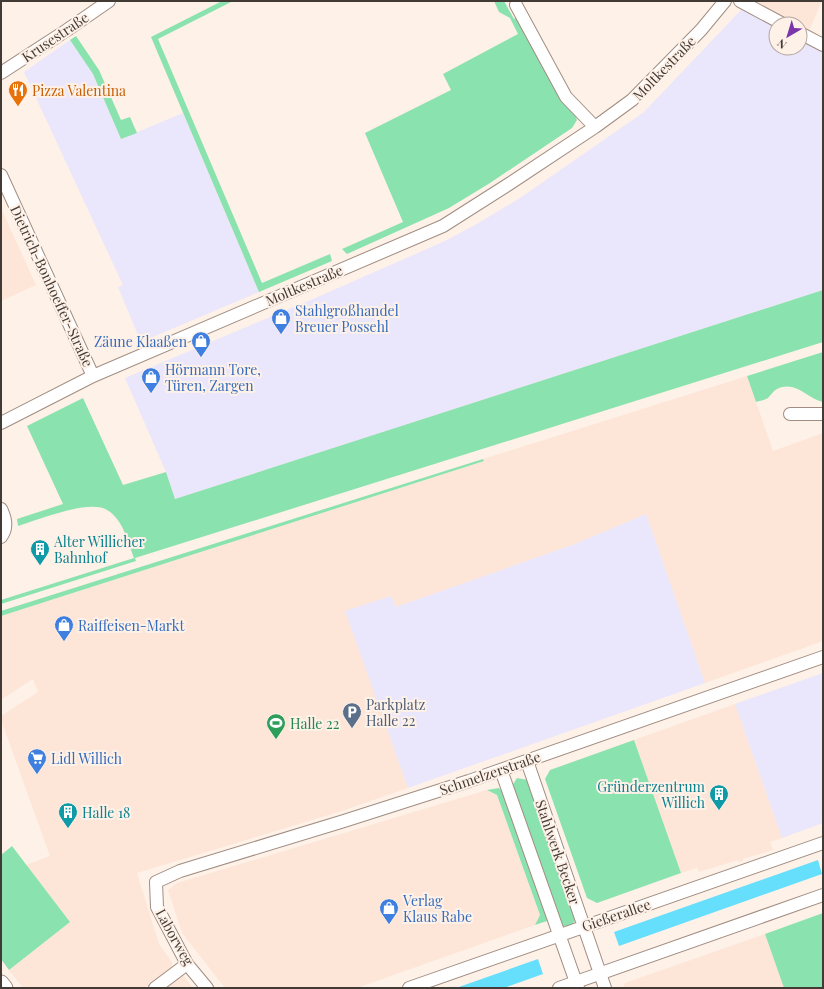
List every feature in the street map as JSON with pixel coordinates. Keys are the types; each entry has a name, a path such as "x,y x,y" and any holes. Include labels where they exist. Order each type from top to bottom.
{"street":[{"name":"Krusestraße","path":"1,73 108,1"},
{"name":"Moltkestraße","path":"1,423 93,376 443,226 510,184 595,127 632,100 701,30 725,1"},
{"path":"740,1 768,16"},
{"path":"516,5 566,97 595,127"},
{"path":"808,37 823,45"},
{"name":"Dietrich-Bonhoeffer-Straße","path":"1,174 93,376"},
{"path":"790,414 823,414"},
{"path":"1,509 6,525 5,531 1,537"},
{"name":"Schmelzerstraße","path":"156,882 180,871 344,821 501,770 823,657"},
{"name":"Stahlwerk Becker","path":"527,761 605,988"},
{"name":"Stahlwerk Becker","path":"501,770 577,985"},
{"name":"Gießerallee","path":"409,988 559,934 823,843"},
{"name":"Laborweg","path":"156,882 157,907 188,964 206,988"},
{"path":"559,988 577,985 600,973 823,894"},
{"path":"155,988 188,964"},
{"path":"1,983 5,988"}],"shaded area":[{"path":"755,1 822,1 809,31 808,16 782,16"},
{"path":"741,10 754,14 768,22 768,56 808,56 808,44 823,52 823,290 175,499 166,472 125,378 313,299 445,241 520,198 644,112"},
{"path":"70,40 93,74 121,139 183,113 259,292 141,342 118,287 123,285 24,72"},
{"path":"1,208 36,285 1,301"},
{"path":"747,376 773,451 823,433 823,641 705,683 646,514 575,544 396,607 391,596 346,611 408,788 342,811 137,873 159,944 172,962 172,967 145,988 23,988 9,970 70,922 26,865 50,856 1,720 1,716 38,692 33,679 1,700 1,616 484,461 483,459"},
{"path":"646,514 705,683 408,788 345,611 391,596 396,607 575,544"},
{"path":"823,673 823,823 782,838 735,704"},
{"path":"735,704 782,838 770,842 773,850 743,859 743,861 739,862 738,860 699,872 697,868 681,873 634,740"},
{"path":"487,790 497,795 540,916 535,925 357,988 225,988 182,933 168,890 177,883"},
{"path":"765,934 784,988 623,988 625,983"},
{"path":"180,976 184,976 193,988 164,988"}],"green space":[{"path":"222,1 233,1 158,39 262,283 330,254 332,261 259,292 151,37"},
{"path":"494,1 504,1 514,19 517,17 573,110 577,120 572,128 490,183 449,208 347,254 342,249 403,222 365,133 451,90 443,74 518,34 510,18 499,12"},
{"path":"76,36 99,70 121,120 130,117 137,133 121,139 93,74 70,40"},
{"path":"823,290 823,342 135,558 136,561 1,604 1,600 134,558 124,531 117,519 107,510 99,507 76,509 50,515 18,526 17,519 63,504 27,426 83,398 123,485 166,472 175,499"},
{"path":"823,352 823,402 795,388 784,387 777,389 768,398 756,402 747,376"},
{"path":"483,459 484,461 1,616 1,611"},
{"path":"634,740 681,873 597,903 587,898 545,779 550,770"},
{"path":"517,778 528,780 573,911 575,921 570,927 562,926 512,786"},
{"path":"499,788 506,796 546,909 547,921 535,925 540,915 497,795 487,790"},
{"path":"12,846 70,922 9,970 1,959 1,855"},
{"path":"823,913 823,988 784,988 765,934"}],"water":[{"path":"818,860 822,874 619,946 614,932"},
{"path":"538,959 543,974 504,988 456,988"}],"place":[{"name":"Pizza Valentina","path":"18,107"},
{"name":"Stahlgroßhandel Breuer Possehl","path":"281,335"},
{"name":"Zäune Klaaßen","path":"201,358"},
{"name":"Hörmann Tore, Türen, Zargen","path":"151,394"},
{"name":"Alter Willicher Bahnhof","path":"40,566"},
{"name":"Raiffeisen-Markt","path":"64,642"},
{"name":"Parkplatz Halle 22","path":"352,729"},
{"name":"Halle 22","path":"276,740"},
{"name":"Lidl Willich","path":"37,775"},
{"name":"Gründerzentrum Willich","path":"719,811"},
{"name":"Halle 18","path":"68,829"},
{"name":"Verlag Klaus Rabe","path":"389,925"}]}
